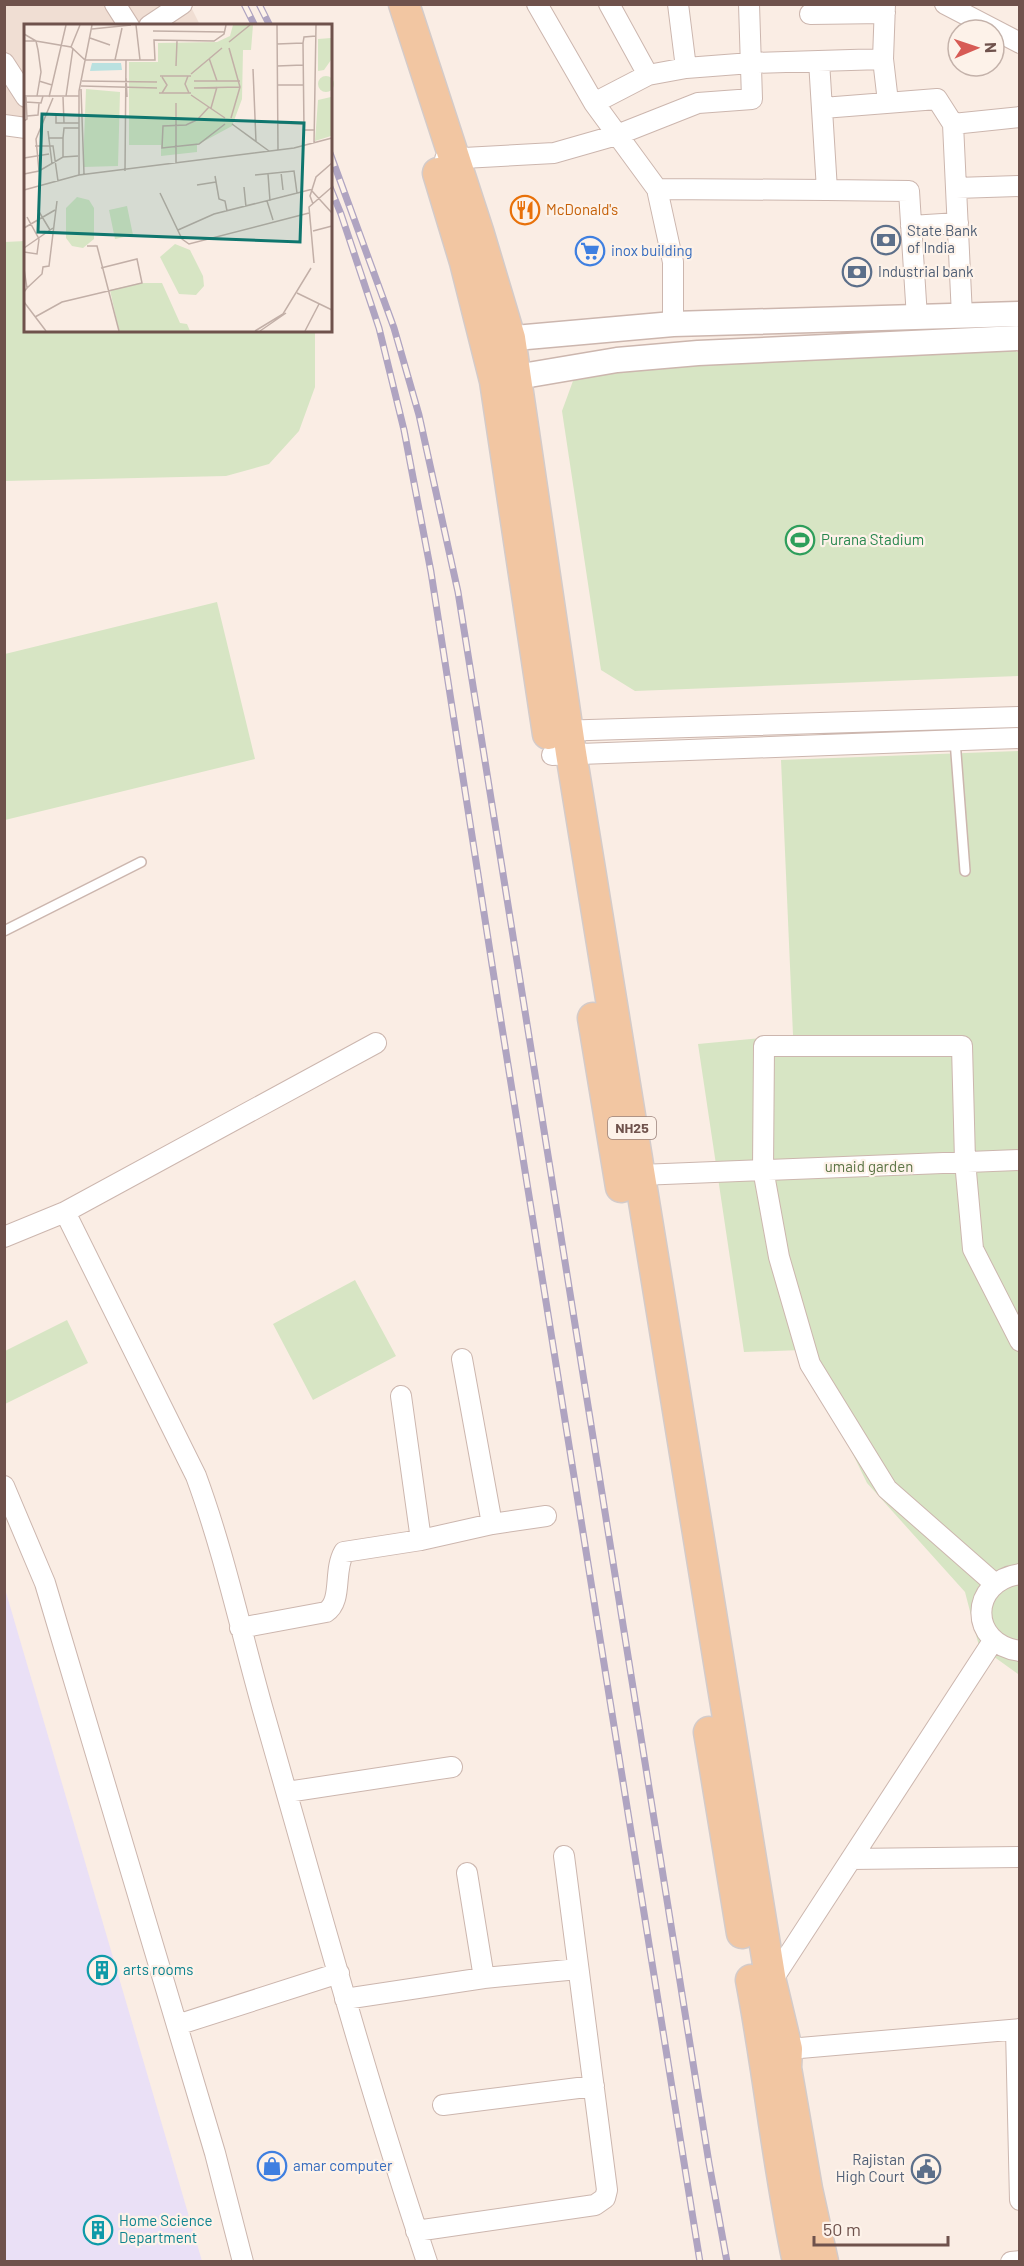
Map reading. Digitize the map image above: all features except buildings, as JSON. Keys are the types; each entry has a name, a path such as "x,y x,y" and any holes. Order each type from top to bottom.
{"main road":[{"name":"NH25","path":"383,4 444,159"},
{"name":"NH25","path":"404,4 444,159 498,339 506,379 731,1871 776,2050 786,2068 807,2189 823,2262"},
{"name":"NH25","path":"560,743 640,1175 771,1982 786,2207 798,2262"}],"street":[{"path":"115,4 128,24"},
{"path":"152,24 182,4"},
{"path":"537,4 594,103 657,189 673,261 673,324"},
{"path":"609,4 648,75"},
{"path":"678,4 686,68"},
{"path":"444,159 554,153 617,135 698,104 752,99 749,4"},
{"path":"945,4 1020,43"},
{"path":"810,14 885,9 883,59 888,102"},
{"path":"594,103 648,75 686,68 751,63 883,59"},
{"path":"819,61 826,190"},
{"path":"4,63 24,94"},
{"path":"823,108 937,99 953,123 962,316"},
{"path":"953,123 1020,117"},
{"path":"4,125 24,128"},
{"path":"956,188 1020,186"},
{"path":"657,189 909,190 916,318"},
{"path":"911,226 958,223"},
{"path":"498,339 673,324 1020,314"},
{"path":"506,379 617,360 698,353 1020,338"},
{"path":"560,743 1020,717"},
{"path":"560,743 1020,738"},
{"path":"4,1237 65,1212 376,1043"},
{"path":"994,1583 887,1489 810,1364 779,1257 763,1169 764,1046 962,1046 965,1161 973,1249 1020,1341"},
{"path":"640,1175 1020,1160"},
{"path":"65,1212 196,1476 210,1512 240,1628 345,1999 427,2262"},
{"path":"462,1359 492,1524"},
{"path":"401,1396 421,1540"},
{"path":"4,1486 45,1583 215,2153 243,2262"},
{"path":"240,1628 332,1608 336,1598 338,1562 344,1552 546,1516"},
{"path":"1020,1574 1005,1577 994,1583 985,1595 981,1607 985,1630 993,1641 1007,1649 1020,1651"},
{"path":"771,1982 993,1641"},
{"path":"287,1792 452,1767"},
{"path":"416,2231 595,2205 605,2198 607,2190 564,1856"},
{"path":"851,1859 1020,1857"},
{"path":"467,1873 484,1978"},
{"path":"345,1999 484,1978 578,1969"},
{"path":"177,2025 339,1973"},
{"path":"776,2050 1018,2030 1020,2200"},
{"path":"443,2105 594,2086"},
{"path":"1011,2262 1020,2261"}],"lane":[{"path":"955,740 965,872"},
{"path":"4,931 141,862"}],"shaded area":[{"path":"4,5 190,5 200,24 24,24 24,136 5,134"},
{"path":"5,1589 202,2261 5,2261"}],"green space":[{"path":"24,241 24,332 315,332 315,387 299,431 269,464 226,476 5,481 5,242"},
{"name":"Purana Stadium","path":"1016,332 1016,352 1020,352 1019,676 635,691 601,670 562,411 577,370"},
{"path":"217,602 255,759 5,820 5,654"},
{"name":"umaid garden","path":"1019,751 1018,1674 979,1646 965,1592 867,1483 802,1350 744,1352 698,1044 793,1035 781,760"},
{"path":"355,1280 396,1356 313,1400 273,1324"},
{"path":"67,1320 88,1363 5,1404 5,1351"}],"railway":[{"path":"244,4 254,24"},
{"path":"259,4 269,24"},
{"path":"332,158 394,328 419,415 458,592 709,2163 727,2262"},
{"path":"332,192 379,328 404,430 431,572 700,2262"}],"place":[{"name":"McDonald's","path":"525,210"},
{"name":"State Bank of India","path":"886,240"},
{"name":"inox building","path":"590,251"},
{"name":"Industrial bank","path":"857,272"},
{"name":"Purana Stadium","path":"800,540"},
{"name":"arts rooms","path":"102,1970"},
{"name":"amar computer","path":"272,2166"},
{"name":"Rajistan High Court","path":"926,2169"},
{"name":"Home Science Department","path":"98,2230"}]}
